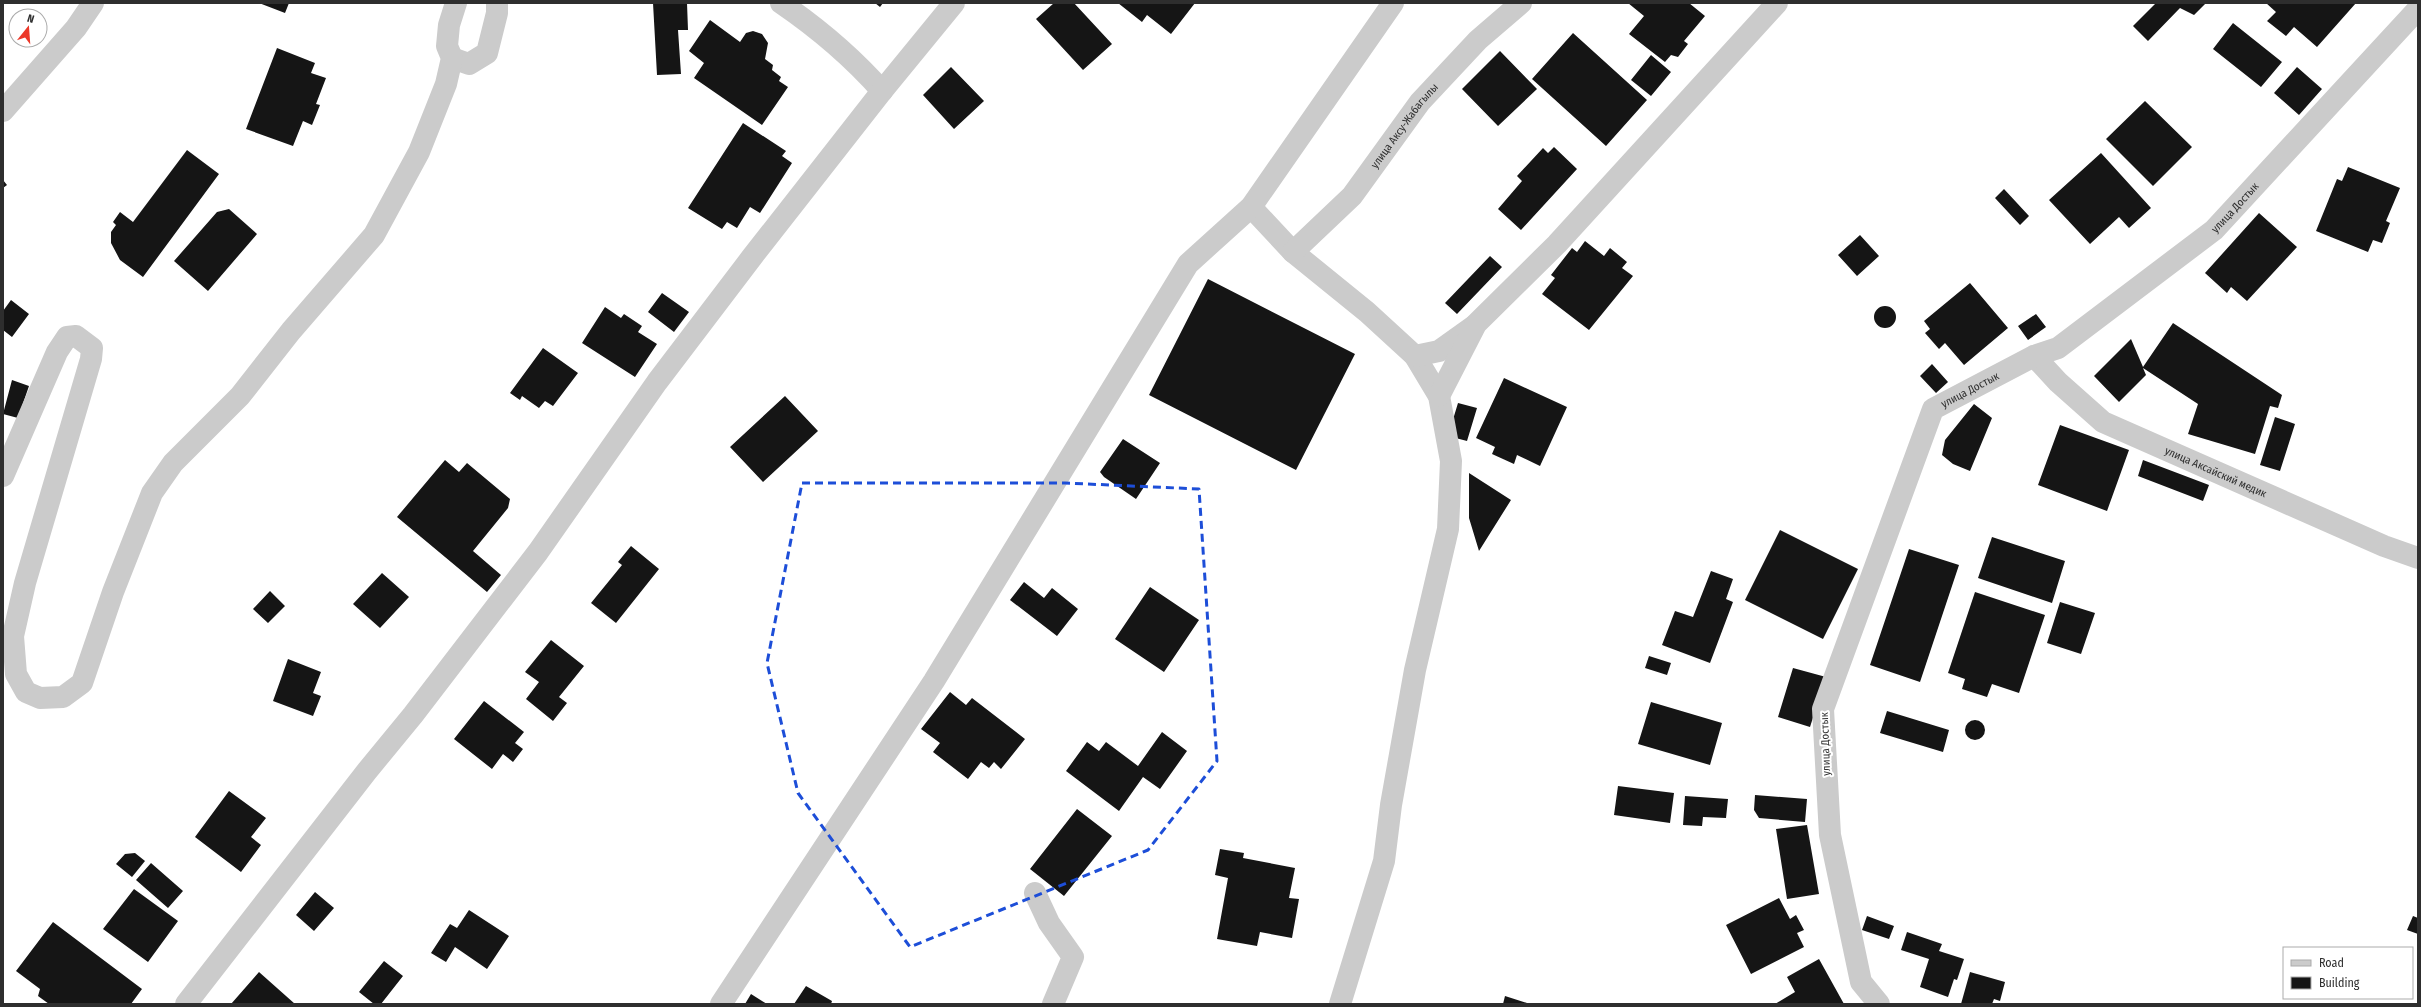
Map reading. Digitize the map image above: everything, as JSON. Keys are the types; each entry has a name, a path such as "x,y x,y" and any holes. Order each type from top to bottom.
{"street":[{"path":"3,111 76,28 93,3"},
{"path":"3,476 58,352 67,337 76,336 92,348 91,359 25,583 14,636 16,674 26,692 40,698 63,697 82,683 113,592 152,493 174,463 240,396 291,331 374,235 419,152 446,84 452,58 446,46 449,26 456,3"},
{"path":"452,58 470,64 487,53 497,14 497,3"},
{"path":"781,3 818,29 858,64 882,91"},
{"path":"186,1004 367,771 413,715 538,552 657,382 882,91 954,3"},
{"path":"721,1004 934,681 1188,264 1251,207 1393,3"},
{"name":"улица Аксу-Жабагылы","path":"1293,252 1352,196 1420,102 1478,40 1521,3"},
{"path":"1415,356 1439,351 1476,324 1557,244 1776,3"},
{"name":"улица Достык","path":"1879,1004 1860,982 1830,835 1823,709 1904,484 1934,409 2034,356 2058,348 2214,230 2418,9"},
{"path":"1251,207 1293,252 1367,312 1415,356 1439,396 1451,461 1448,529 1415,670 1391,805 1384,861 1340,1004"},
{"path":"1439,396 1476,324"},
{"name":"улица Аксайский медик","path":"2034,356 2058,382 2103,422 2384,546 2418,558"},
{"path":"1035,893 1049,923 1073,957 1053,1004"}],"highlighted area":[{"path":"802,483 1065,483 1199,489 1217,761 1148,850 910,947 798,793 767,663"}],"building":[{"path":"259,3 289,3 285,13"},
{"path":"653,3 687,3 688,30 678,30 681,74 657,75"},
{"path":"875,3 883,3 880,7"},
{"path":"1054,3 1074,3 1112,44 1083,70 1036,19"},
{"path":"1118,3 1195,3 1171,34 1147,15 1142,22"},
{"path":"1628,3 1689,3 1705,16 1684,41 1688,44 1678,57 1671,55 1665,62 1629,34 1644,16"},
{"path":"2156,3 2206,3 2194,15 2180,8 2148,41 2133,26"},
{"path":"2266,3 2356,3 2317,47 2294,27 2286,36 2267,21 2276,12"},
{"path":"710,20 740,42 746,33 753,31 762,34 768,43 765,59 773,65 772,70 781,77 779,81 788,87 762,125 694,78 704,63 689,51"},
{"path":"2233,23 2282,62 2261,87 2213,49"},
{"path":"1573,33 1647,100 1606,146 1532,79"},
{"path":"277,48 315,63 311,73 326,78 316,104 320,105 312,125 303,121 293,146 246,129"},
{"path":"1500,51 1537,89 1498,126 1462,89"},
{"path":"1651,55 1671,72 1651,96 1631,80"},
{"path":"951,67 984,101 954,129 923,95"},
{"path":"2297,67 2322,89 2299,115 2274,93"},
{"path":"2145,101 2192,147 2153,186 2106,139"},
{"path":"743,123 786,151 782,156 792,163 760,213 750,207 737,228 727,222 722,229 688,208"},
{"path":"1554,147 1577,169 1521,230 1498,209 1522,181 1517,176 1543,148 1548,153"},
{"path":"187,150 219,174 143,277 120,260 111,243 111,232 116,225 113,222 120,212 133,222"},
{"path":"2101,153 2151,208 2129,228 2119,217 2090,244 2049,200"},
{"path":"2348,167 2400,188 2386,221 2390,223 2382,243 2373,240 2368,252 2316,231 2337,179 2342,181"},
{"path":"3,180 7,185 3,188"},
{"path":"2004,189 2029,216 2020,225 1995,198"},
{"path":"229,209 257,234 208,291 174,261 217,212"},
{"path":"2259,213 2297,247 2247,301 2231,287 2227,293 2205,273"},
{"path":"1860,235 1879,256 1857,276 1838,255"},
{"path":"1585,241 1604,256 1610,248 1627,262 1622,268 1633,276 1589,330 1542,294 1555,278 1551,275 1572,248 1577,252"},
{"path":"1490,256 1502,267 1457,314 1445,303"},
{"path":"1208,279 1355,354 1296,470 1149,395"},
{"path":"1970,283 2008,328 1964,365 1945,343 1939,349 1925,333 1930,329 1924,321"},
{"path":"662,293 689,312 674,332 648,312"},
{"path":"11,300 29,314 12,337 3,330 3,311"},
{"path":"1885,306 1893,309 1896,317 1893,325 1885,328 1877,325 1874,317 1877,309"},
{"path":"605,307 621,318 624,314 642,326 638,332 657,344 635,377 582,343"},
{"path":"2036,314 2046,327 2028,340 2018,326"},
{"path":"2173,323 2282,395 2278,408 2270,406 2255,454 2188,434 2198,404 2143,368 2146,375 2119,402 2094,376 2131,339 2143,367"},
{"path":"543,348 578,373 553,406 545,401 539,408 522,396 520,400 510,393"},
{"path":"1932,364 1948,382 1936,393 1920,376"},
{"path":"1504,378 1567,407 1540,466 1517,455 1514,464 1492,454 1495,447 1476,438"},
{"path":"12,380 29,386 18,418 3,414"},
{"path":"785,396 818,431 763,482 730,447"},
{"path":"1458,403 1477,408 1467,441 1448,436"},
{"path":"1974,404 1992,418 1970,471 1953,464 1942,455 1945,440"},
{"path":"2275,417 2295,424 2280,471 2260,465"},
{"path":"2060,425 2129,450 2107,511 2038,485"},
{"path":"1123,439 1160,463 1136,499 1104,477 1100,472"},
{"path":"445,460 459,472 467,463 510,499 508,508 473,551 501,575 487,592 397,517"},
{"path":"2143,460 2209,485 2203,501 2138,476"},
{"path":"1469,473 1511,500 1479,551 1469,518"},
{"path":"1780,530 1858,569 1823,639 1745,600"},
{"path":"1992,537 2065,561 2052,603 1978,578"},
{"path":"631,546 659,569 616,623 591,603 622,565 618,562"},
{"path":"1909,549 1959,565 1920,682 1870,665"},
{"path":"1711,571 1733,579 1726,599 1733,602 1710,663 1662,645 1675,611 1693,617"},
{"path":"382,573 409,597 380,628 353,604"},
{"path":"1024,582 1044,598 1052,588 1078,609 1057,636 1010,600"},
{"path":"1150,587 1199,620 1164,672 1115,639"},
{"path":"270,591 285,606 268,623 253,609"},
{"path":"1975,592 2045,615 2019,693 1992,684 1987,697 1962,689 1965,679 1948,673"},
{"path":"2060,602 2095,613 2081,654 2047,643"},
{"path":"551,640 584,666 559,697 567,703 553,721 526,699 539,682 525,672"},
{"path":"1649,656 1671,663 1667,675 1645,668"},
{"path":"288,659 321,672 313,693 321,696 313,716 273,701"},
{"path":"1793,668 1826,677 1810,727 1778,717"},
{"path":"950,692 966,705 972,698 1025,739 1001,769 994,762 989,768 981,762 968,779 933,752 940,743 921,729"},
{"path":"484,701 524,732 515,743 523,749 513,762 503,754 492,769 454,739"},
{"path":"1651,702 1722,723 1710,765 1638,744"},
{"path":"1887,711 1949,730 1943,752 1880,733"},
{"path":"1975,720 1982,723 1985,730 1982,737 1975,740 1968,737 1965,730 1968,723"},
{"path":"1162,732 1187,751 1160,789 1143,777 1119,811 1066,771 1087,742 1099,751 1106,742 1138,766"},
{"path":"1618,786 1674,793 1670,823 1614,815"},
{"path":"229,791 266,818 251,837 261,845 241,872 195,837"},
{"path":"1755,795 1807,799 1805,822 1759,818 1754,810"},
{"path":"1685,796 1728,799 1726,818 1703,817 1702,826 1683,825"},
{"path":"1077,809 1112,836 1064,896 1030,869"},
{"path":"1807,825 1819,894 1787,899 1776,829"},
{"path":"1220,849 1244,853 1243,858 1295,868 1289,898 1299,899 1292,938 1260,932 1257,946 1217,939 1228,878 1215,875"},
{"path":"135,853 145,861 132,877 116,864 125,854"},
{"path":"151,863 183,891 168,908 136,880"},
{"path":"134,889 178,921 148,962 103,929"},
{"path":"315,892 334,908 314,931 296,915"},
{"path":"1779,898 1790,919 1796,915 1804,930 1797,933 1804,947 1751,974 1726,925"},
{"path":"469,910 509,936 487,969 455,947 446,962 431,953 450,924 457,928"},
{"path":"1867,916 1894,926 1889,939 1862,930"},
{"path":"2413,916 2418,918 2418,934 2407,930"},
{"path":"53,922 142,989 131,1004 49,1004 38,996 40,989 16,971"},
{"path":"1907,932 1942,944 1939,951 1964,959 1957,980 1954,979 1948,997 1920,987 1929,959 1901,950"},
{"path":"1819,959 1844,1004 1775,1004 1795,992 1787,977"},
{"path":"384,961 403,976 381,1004 374,1004 359,992"},
{"path":"259,972 295,1004 231,1004"},
{"path":"1970,972 2005,982 2000,1001 1994,999 1992,1004 1961,1004"},
{"path":"806,986 832,1001 831,1004 794,1004"},
{"path":"751,994 767,1004 745,1004"},
{"path":"1505,996 1530,1004 1503,1004"}]}
